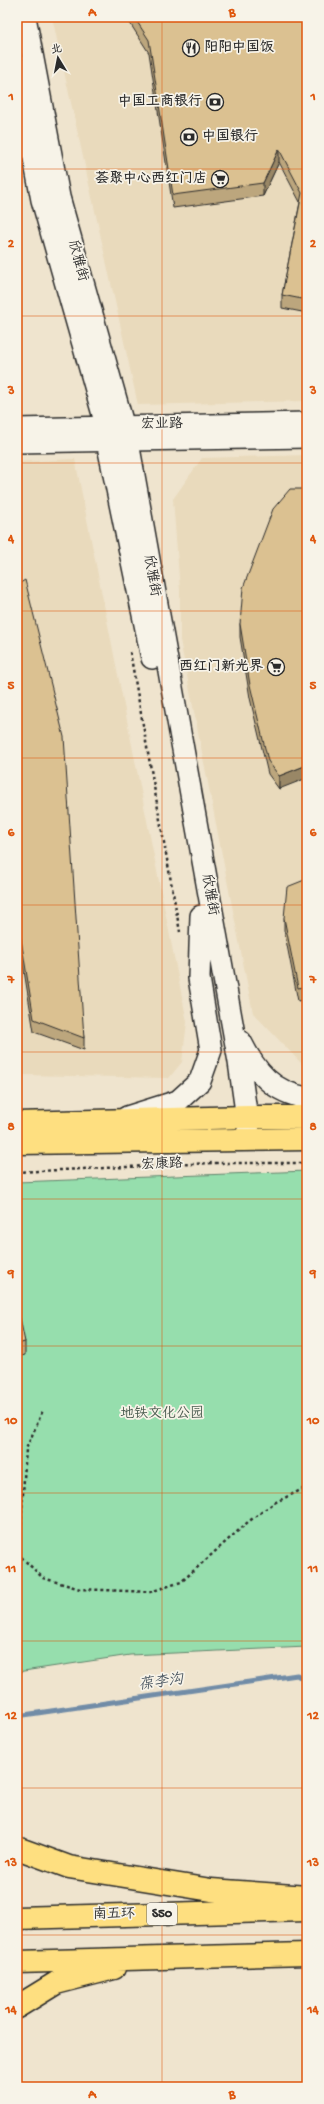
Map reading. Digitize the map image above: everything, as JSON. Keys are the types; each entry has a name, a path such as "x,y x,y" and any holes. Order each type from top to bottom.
{"main road":[{"name":"欣雅街","path":"25,17 60,197 116,433 233,1028 245,1141"},
{"name":"欣雅街","path":"17,69 42,200 116,433 156,676 201,916 242,1117"},
{"path":"113,1121 178,1101 200,1080 211,1050 200,978 201,916"},
{"path":"233,1028 252,1064 273,1085 292,1095 307,1098"},
{"path":"17,1123 242,1117 307,1117"},
{"name":"宏康路","path":"17,1143 307,1139"},
{"path":"17,1848 69,1866 211,1890 307,1897"},
{"name":"南五环","path":"17,1918 307,1910"},
{"path":"17,1962 307,1954"},
{"path":"17,2007 56,1983 152,1958"}],"street":[{"name":"宏业路","path":"17,443 116,433 307,422"},
{"name":"宏业路","path":"17,428 116,433 307,438"}],"path":[{"path":"129,646 181,937"},
{"name":"宏康路","path":"17,1172 213,1163 307,1163"},
{"path":"43,1410 26,1449 18,1554 43,1578 80,1589 150,1592 182,1582 248,1522 274,1503 307,1488"}],"shaded area":[{"path":"52,17 307,17 307,401 138,405"},
{"path":"307,455 307,1064 302,1064 253,1013 180,640 180,590 173,499 202,458"},
{"path":"75,459 187,1022 182,1062 169,1078 22,1075 17,1044 17,462"}],"green space":[{"name":"地铁文化公园","path":"307,1171 307,1647 130,1655 17,1672 17,1182"}],"building":[{"name":"荟聚中心西红门店","path":"134,17 307,17 307,300 282,295 302,193 279,149 263,183 173,195 149,40"},
{"name":"西红门新光界","path":"290,489 307,489 307,765 279,776 268,761 250,685 240,624 243,588 273,509"},
{"path":"25,580 64,737 84,1038 34,1019 17,915 17,585"},
{"path":"307,879 307,986 298,988 284,918 287,887"},
{"path":"17,1318 20,1318 25,1342 17,1344"}],"waterway":[{"name":"葆李沟","path":"17,1716 297,1675 307,1681"}],"place":[{"name":"阳阳中国饭","path":"191,48"},
{"name":"中国工商银行","path":"215,102"},
{"name":"中国银行","path":"189,137"},
{"name":"荟聚中心西红门店","path":"220,179"},
{"name":"西红门新光界","path":"276,667"}]}
